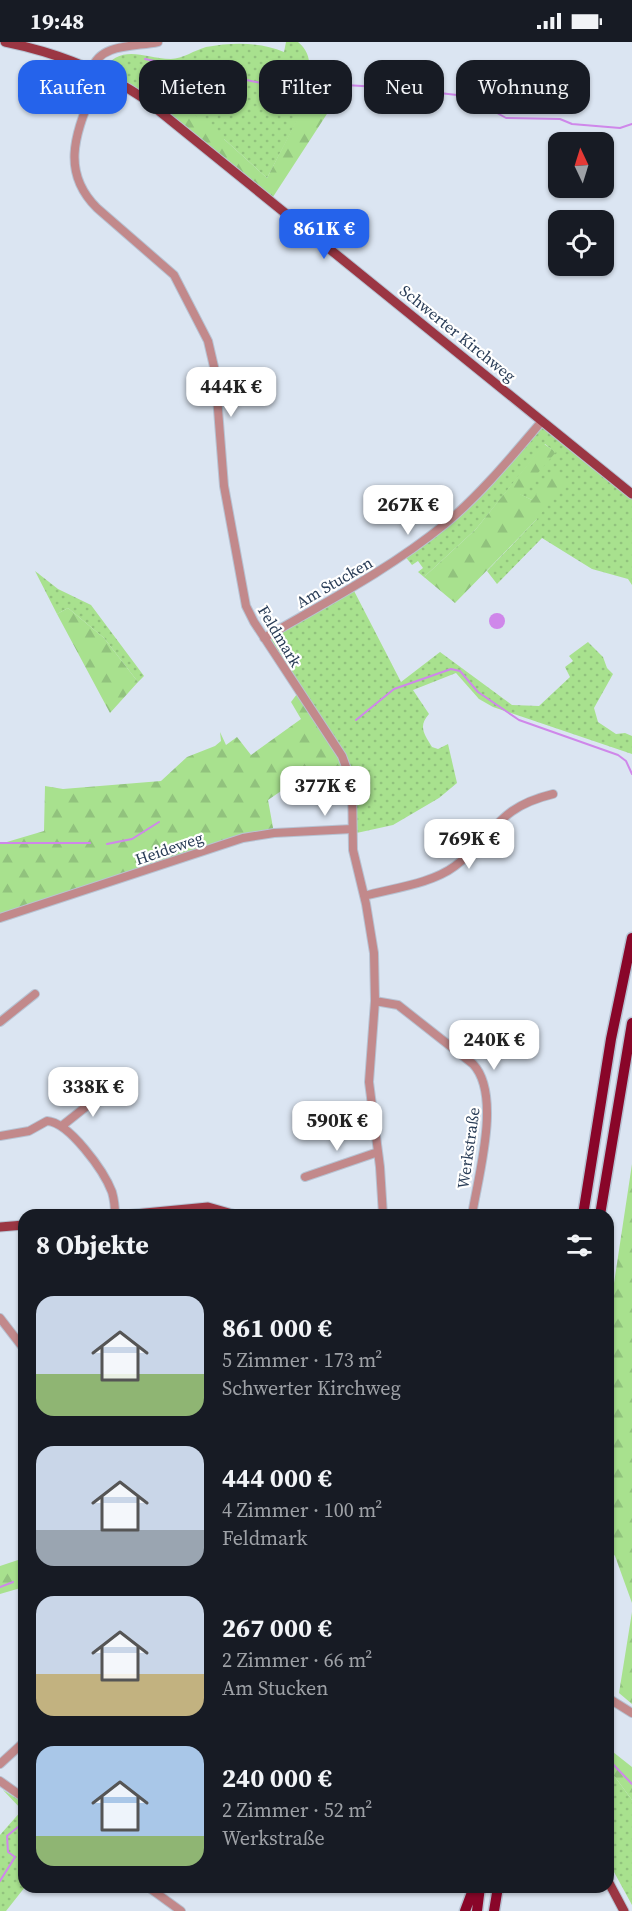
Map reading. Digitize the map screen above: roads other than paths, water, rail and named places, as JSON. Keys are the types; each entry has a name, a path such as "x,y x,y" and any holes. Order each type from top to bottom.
{"highway":[{"path":"583,1209 611,1039 632,938"},
{"path":"601,1209 632,1023"},
{"path":"465,1911 472,1893"},
{"path":"477,1911 479,1893"},
{"path":"494,1911 497,1893"}],"main road":[{"name":"Schwerter Kirchweg","path":"5,42 61,60"},
{"name":"Schwerter Kirchweg","path":"127,88 166,114 632,494"},
{"path":"187,1209 208,1207 215,1209"},
{"path":"0,1227 18,1225"},
{"path":"614,1892 624,1911"}],"street":[{"path":"98,60 98,57 108,50 158,42"},
{"name":"Feldmark","path":"83,114 73,148 74,168 91,202 174,275 208,340 214,371 224,486 240,579 250,615 346,765 353,792 352,829 356,870 364,896 374,953 375,1000 369,1082 383,1209"},
{"name":"Am Stucken","path":"264,638 383,569 428,538 472,499 542,421"},
{"path":"364,896 426,880 448,871 512,809 531,799 553,794"},
{"name":"Heideweg","path":"0,918 243,838 274,833 352,829"},
{"path":"0,1022 35,994"},
{"name":"Werkstraße","path":"375,1000 398,1005 473,1064 482,1076 489,1103 473,1209"},
{"path":"63,1125 107,1090"},
{"path":"0,1136 29,1131 46,1120 63,1125 103,1175 111,1191 114,1209"},
{"path":"305,1177 378,1152"},
{"path":"1,1322 18,1342"},
{"path":"614,1702 632,1713"},
{"path":"0,1764 18,1748"},
{"path":"0,1781 18,1794"},
{"path":"156,1893 181,1911"}],"waterway":[{"path":"145,59 295,90 345,85 396,88 457,95 474,100 506,118 560,119 572,124 620,128 632,124"},
{"path":"356,720 394,689 451,669 460,671 478,692 519,720 618,755 626,761 632,774"},
{"path":"107,844 132,839 159,822"},
{"path":"0,843 90,843"},
{"path":"0,1587 13,1582"},
{"path":"614,1765 632,1784"},
{"path":"0,1881 15,1857 8,1852 7,1836 18,1827"}]}
